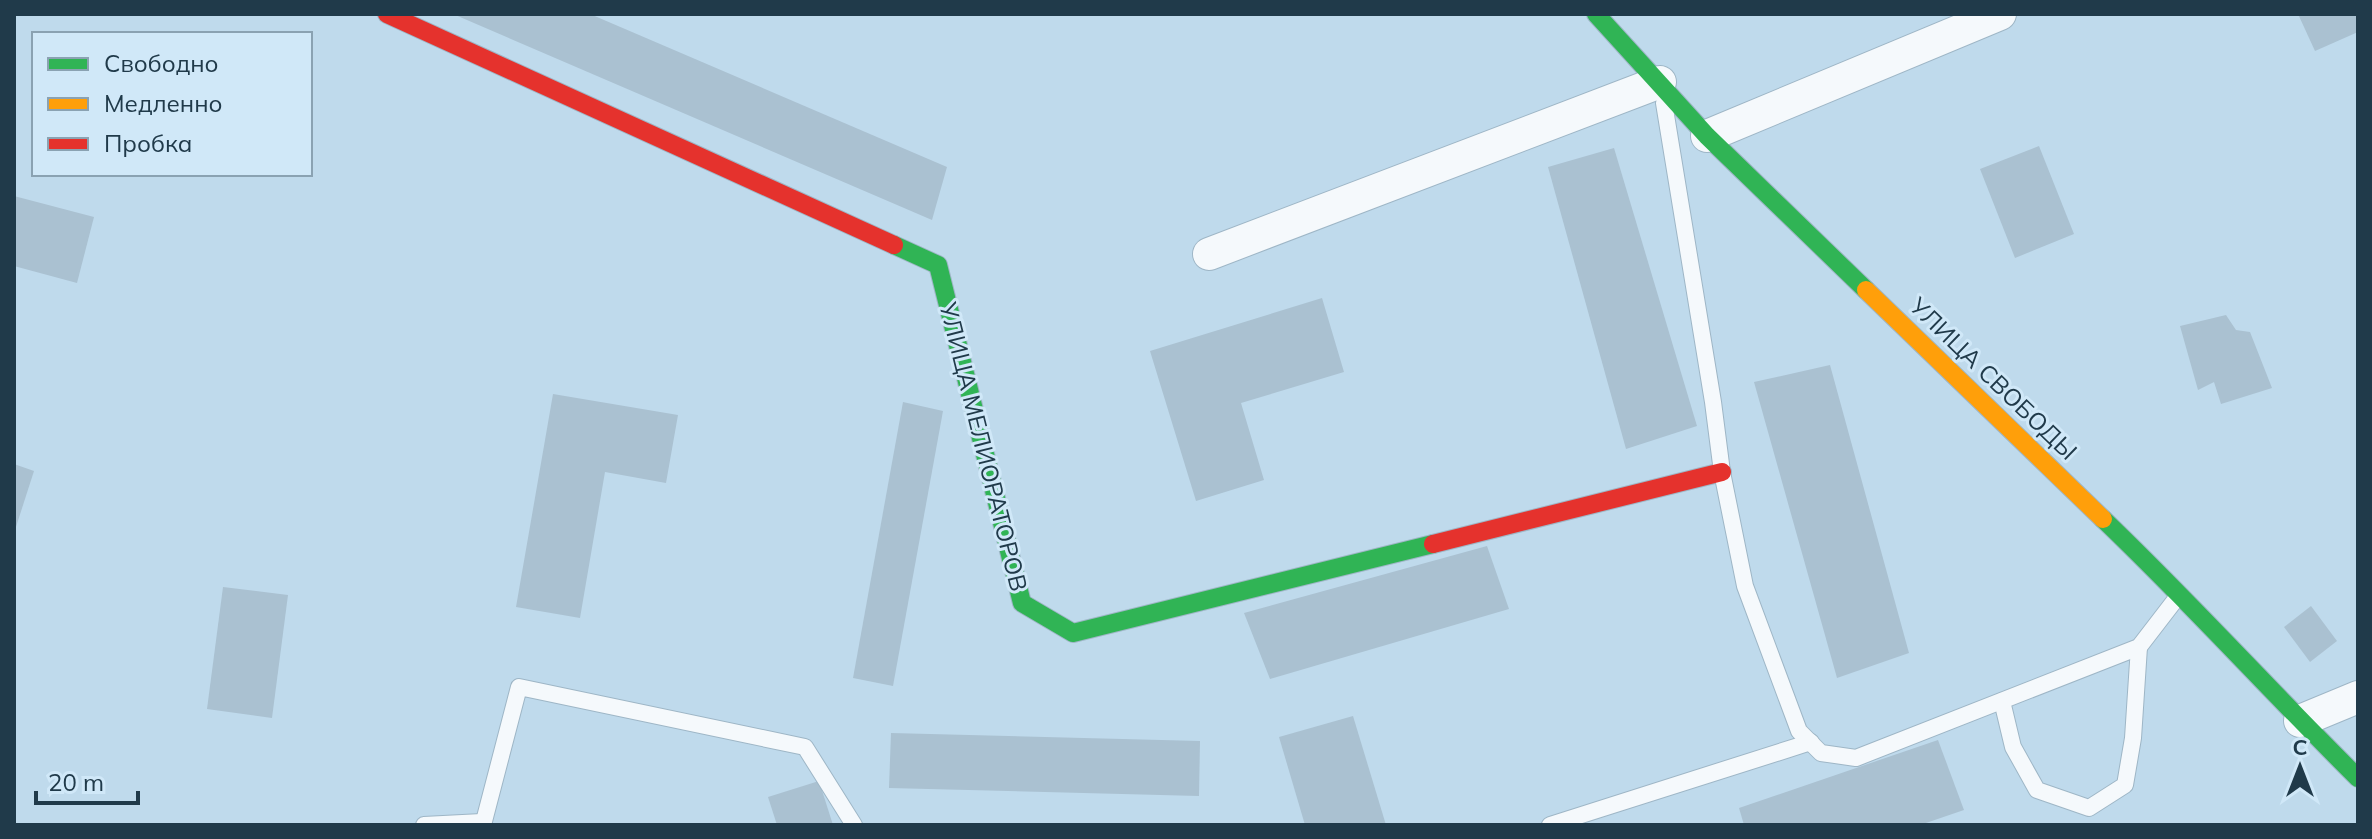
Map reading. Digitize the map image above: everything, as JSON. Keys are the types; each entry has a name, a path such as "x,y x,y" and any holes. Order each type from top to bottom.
{"street":[{"name":"УЛИЦА МЕЛИОРАТОРОВ","path":"387,14 938,265 1022,603 1073,633 1722,472"},
{"name":"УЛИЦА СВОБОДЫ","path":"1596,14 1707,136 2180,593 2358,778"},
{"path":"1707,136 2000,14"},
{"path":"1209,254 1660,82"},
{"path":"2300,721 2358,697"}],"lane":[{"path":"1660,82 1722,472 1745,586 1799,731 1821,753 1856,758 2139,647 2180,593"},
{"path":"2002,701 2013,747 2037,790 2089,808 2125,785 2133,738 2139,647"},
{"path":"424,825 482,824 519,687 805,747 854,825"},
{"path":"1550,825 1811,742"}],"building":[{"path":"453,14 590,14 947,167 932,220"},
{"path":"2298,14 2358,14 2358,32 2315,51"},
{"path":"2039,146 2074,234 2015,258 1980,169"},
{"path":"1614,148 1697,426 1626,449 1548,167"},
{"path":"14,196 94,217 77,283 14,266"},
{"path":"1322,298 1344,372 1241,403 1264,480 1196,501 1150,351"},
{"path":"2226,315 2236,330 2250,332 2272,388 2221,404 2214,382 2198,390 2180,326"},
{"path":"1830,365 1909,653 1837,678 1754,382"},
{"path":"553,394 678,415 666,483 605,472 580,618 516,607"},
{"path":"903,402 943,411 893,686 853,678"},
{"path":"14,464 34,471 15,530 14,530"},
{"path":"1487,546 1509,609 1270,679 1244,613"},
{"path":"223,587 288,595 272,718 207,709"},
{"path":"2311,606 2337,641 2310,662 2284,627"},
{"path":"1353,716 1386,825 1305,825 1279,737"},
{"path":"891,733 1200,741 1199,796 889,788"},
{"path":"1938,740 1964,810 1920,825 1744,825 1739,808"},
{"path":"819,781 833,825 777,825 768,797"}],"traffic: fast":[{"path":"1596,14 1707,136 1866,290"},
{"path":"894,245 938,265 1022,603 1073,633 1433,544"},
{"path":"2103,519 2358,778"}],"traffic: slow":[{"path":"1866,290 2103,519"}],"traffic: jam":[{"path":"387,14 894,245"},
{"path":"1433,544 1722,472"}]}
